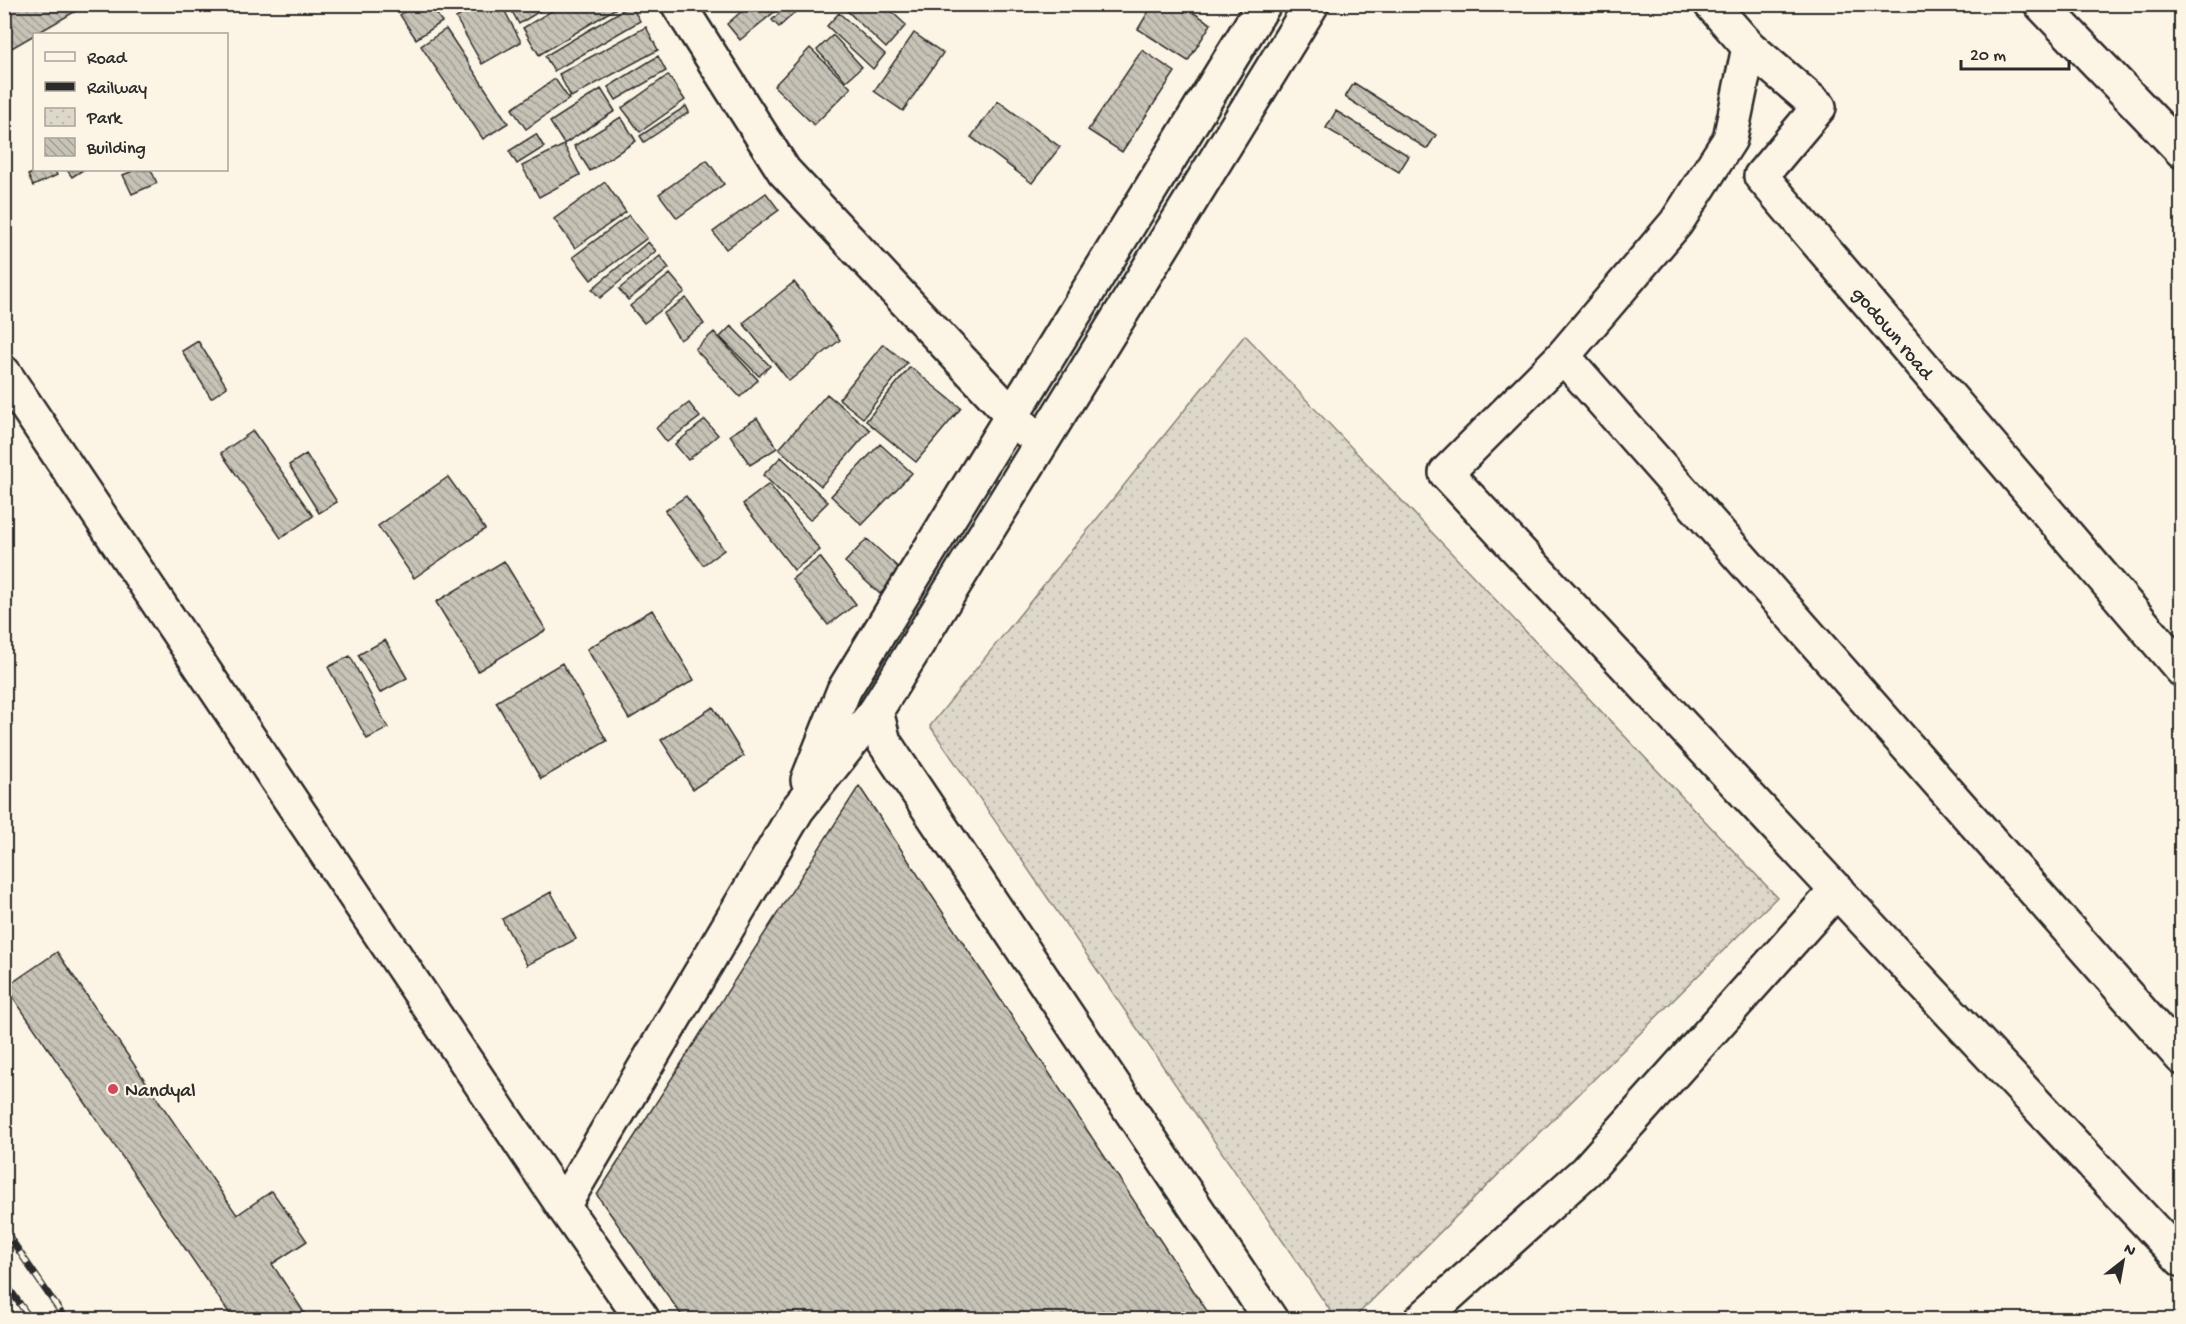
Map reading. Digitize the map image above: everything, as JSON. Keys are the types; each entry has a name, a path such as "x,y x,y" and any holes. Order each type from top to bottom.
{"street":[{"path":"678,4 784,171 1040,445"},
{"path":"797,810 844,690 1264,4"},
{"path":"563,1206 797,810 876,711 1312,4"},
{"name":"godown road","path":"1711,4 1749,47 1819,107 1761,176 2181,670"},
{"path":"2041,4 2180,148"},
{"path":"1749,47 1730,139 1676,223 1563,356 1446,473 2181,1260"},
{"path":"1563,356 2181,1058"},
{"path":"4,373 563,1206 643,1320"},
{"path":"876,711 884,742 1271,1320"},
{"path":"1421,1320 1586,1171 1837,890"}],"green space":[{"path":"1245,335 1777,897 1353,1319 1336,1319 930,726"}],"building":[{"path":"4,4 88,4 38,33 33,33 33,36 10,49 4,39"},
{"path":"416,4 430,4 442,22 416,39 400,15"},
{"path":"480,4 501,4 521,42 482,64 456,18"},
{"path":"508,4 551,4 519,24"},
{"path":"563,4 623,4 539,55 523,28"},
{"path":"750,4 784,4 740,40 727,24"},
{"path":"789,4 804,4 779,27 772,20"},
{"path":"849,4 883,4 906,25 886,48 845,9"},
{"path":"1153,4 1180,4 1211,24 1188,61 1138,29"},
{"path":"1549,4 1562,4 1559,11"},
{"path":"631,5 640,21 554,71 545,56"},
{"path":"839,13 885,54 873,69 827,26"},
{"path":"646,27 658,50 571,97 559,74"},
{"path":"446,29 508,123 483,139 421,46"},
{"path":"914,33 943,53 903,111 874,91"},
{"path":"833,35 862,67 846,81 817,50"},
{"path":"810,48 851,88 814,125 774,86"},
{"path":"1142,50 1175,72 1122,152 1088,130"},
{"path":"658,56 666,71 616,100 608,87"},
{"path":"668,75 685,100 640,132 622,108"},
{"path":"555,79 569,99 526,129 512,109"},
{"path":"1354,83 1436,135 1427,149 1345,97"},
{"path":"601,89 615,111 564,144 550,122"},
{"path":"998,101 1060,147 1032,183 971,137"},
{"path":"686,106 689,112 644,142 640,136"},
{"path":"1336,111 1409,156 1399,172 1326,128"},
{"path":"621,117 636,141 590,171 574,146"},
{"path":"536,134 544,147 517,164 509,151"},
{"path":"564,145 580,175 539,197 522,166"},
{"path":"707,160 724,184 677,218 659,194"},
{"path":"38,171 55,171 57,175 33,186 28,175"},
{"path":"68,171 81,171 72,177"},
{"path":"133,171 151,171 157,183 132,194 123,175"},
{"path":"605,182 626,212 575,248 554,219"},
{"path":"766,193 779,210 726,249 713,232"},
{"path":"629,215 647,238 591,280 573,257"},
{"path":"648,242 656,251 600,298 592,289"},
{"path":"660,256 669,268 628,300 619,289"},
{"path":"670,274 685,292 644,323 630,306"},
{"path":"794,282 840,340 789,381 743,323"},
{"path":"686,298 704,324 680,340 663,314"},
{"path":"731,326 770,366 759,376 720,337"},
{"path":"714,332 758,380 740,397 695,349"},
{"path":"198,341 227,387 211,398 182,351"},
{"path":"883,344 907,363 863,418 839,399"},
{"path":"910,367 961,408 916,462 866,421"},
{"path":"827,394 870,430 821,486 779,449"},
{"path":"689,403 700,417 667,442 656,428"},
{"path":"757,418 777,448 750,465 730,435"},
{"path":"705,420 718,435 688,460 675,444"},
{"path":"253,431 313,516 281,538 221,453"},
{"path":"880,444 912,473 862,525 831,496"},
{"path":"306,454 337,502 319,513 289,465"},
{"path":"781,457 828,502 810,520 763,475"},
{"path":"448,477 485,529 414,578 378,526"},
{"path":"769,484 820,550 794,570 743,504"},
{"path":"686,496 724,550 703,565 665,511"},
{"path":"867,539 902,571 880,594 845,562"},
{"path":"820,557 856,604 828,625 792,579"},
{"path":"504,561 546,630 478,671 436,602"},
{"path":"652,610 694,680 629,719 587,649"},
{"path":"385,640 407,678 380,693 358,655"},
{"path":"350,656 388,728 367,739 328,667"},
{"path":"562,663 607,741 541,779 496,702"},
{"path":"713,707 744,756 693,789 661,740"},
{"path":"859,786 1213,1320 685,1320 597,1195"},
{"path":"551,892 576,939 527,965 502,919"},
{"name":"Nandyal","path":"57,952 237,1215 272,1191 307,1241 272,1264 309,1320 234,1320 6,987"}],"railway":[{"path":"4,1229 66,1320"},
{"path":"4,1281 31,1320"}],"place":[{"name":"Nandyal","path":"113,1089"}]}
